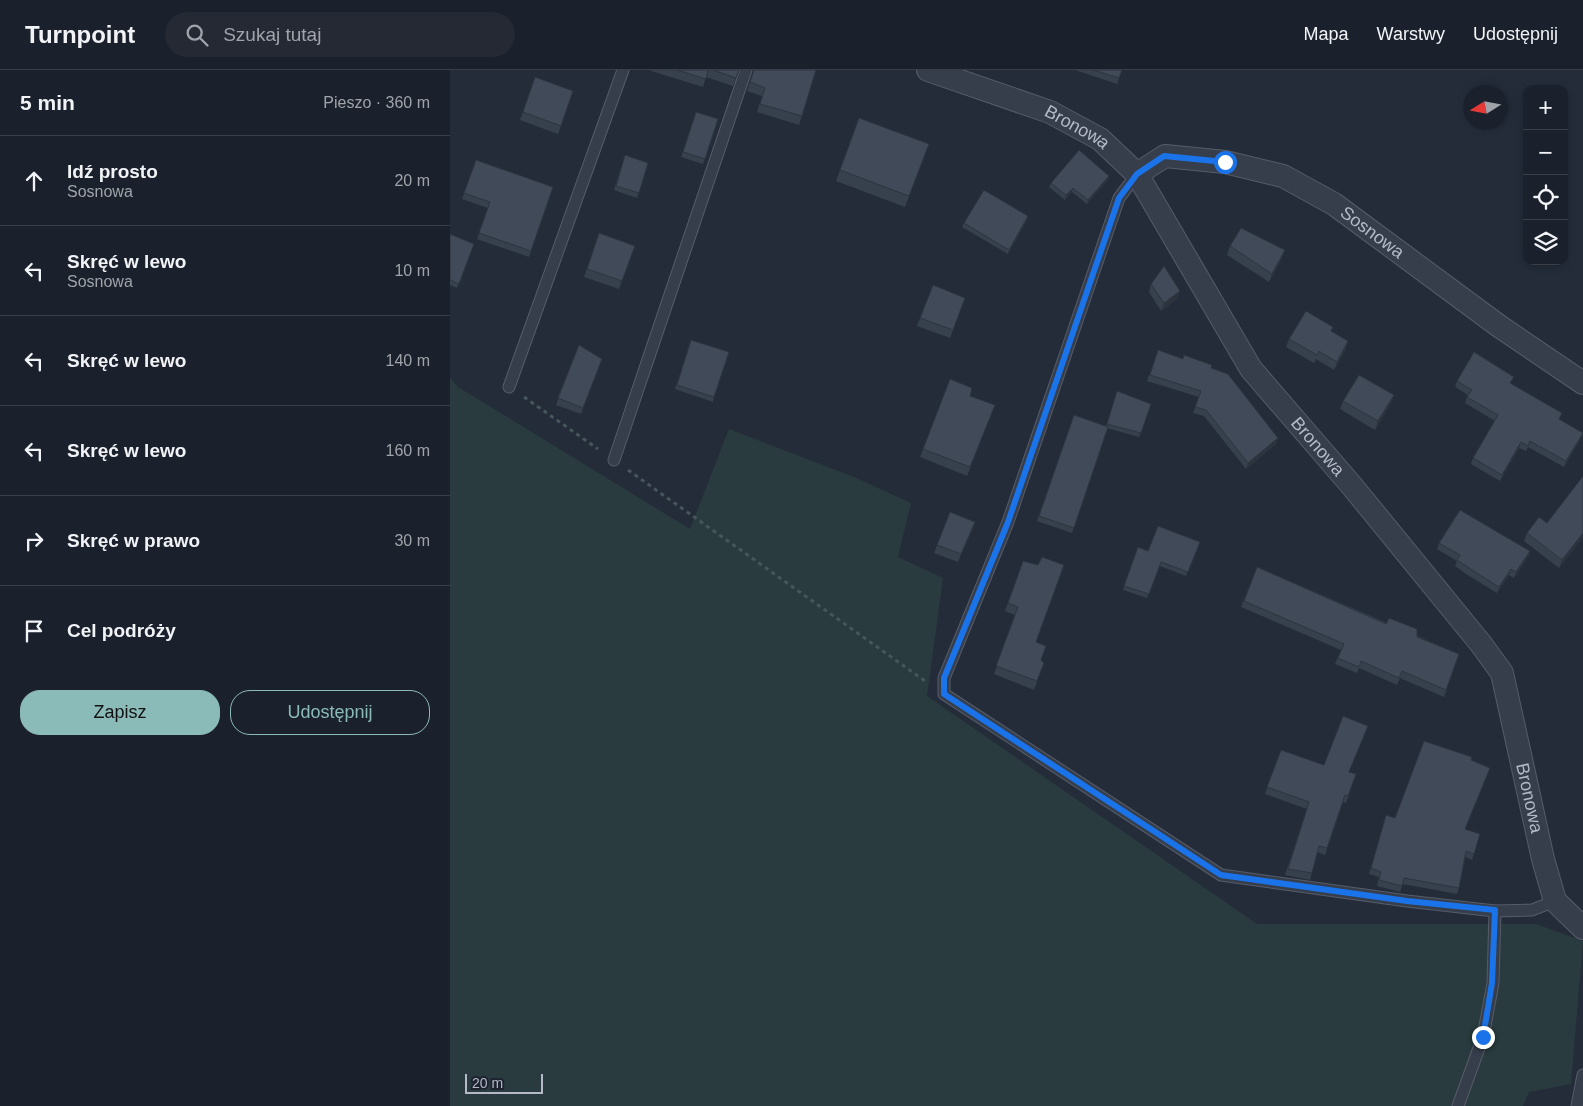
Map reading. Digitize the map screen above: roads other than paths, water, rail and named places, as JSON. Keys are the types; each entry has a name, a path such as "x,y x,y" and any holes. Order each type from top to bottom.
{"street":[{"name":"Bronowa","path":"928,70 1050,112 1100,139 1137,174 1251,369 1364,501 1481,644 1502,673 1543,859 1555,901"},
{"name":"Sosnowa","path":"1137,174 1164,156 1225,162 1283,176 1334,204 1500,326 1583,383"},
{"path":"1555,901 1583,928"}],"lane":[{"path":"509,387 623,70"},
{"path":"614,460 746,70"},
{"path":"1137,174 1119,198 1008,522 944,678 944,694 1221,875 1407,901 1495,910 1532,910 1555,901"},
{"path":"1458,1106 1483,1037 1492,983 1495,910"},
{"path":"1577,1106 1583,1075"}]}
